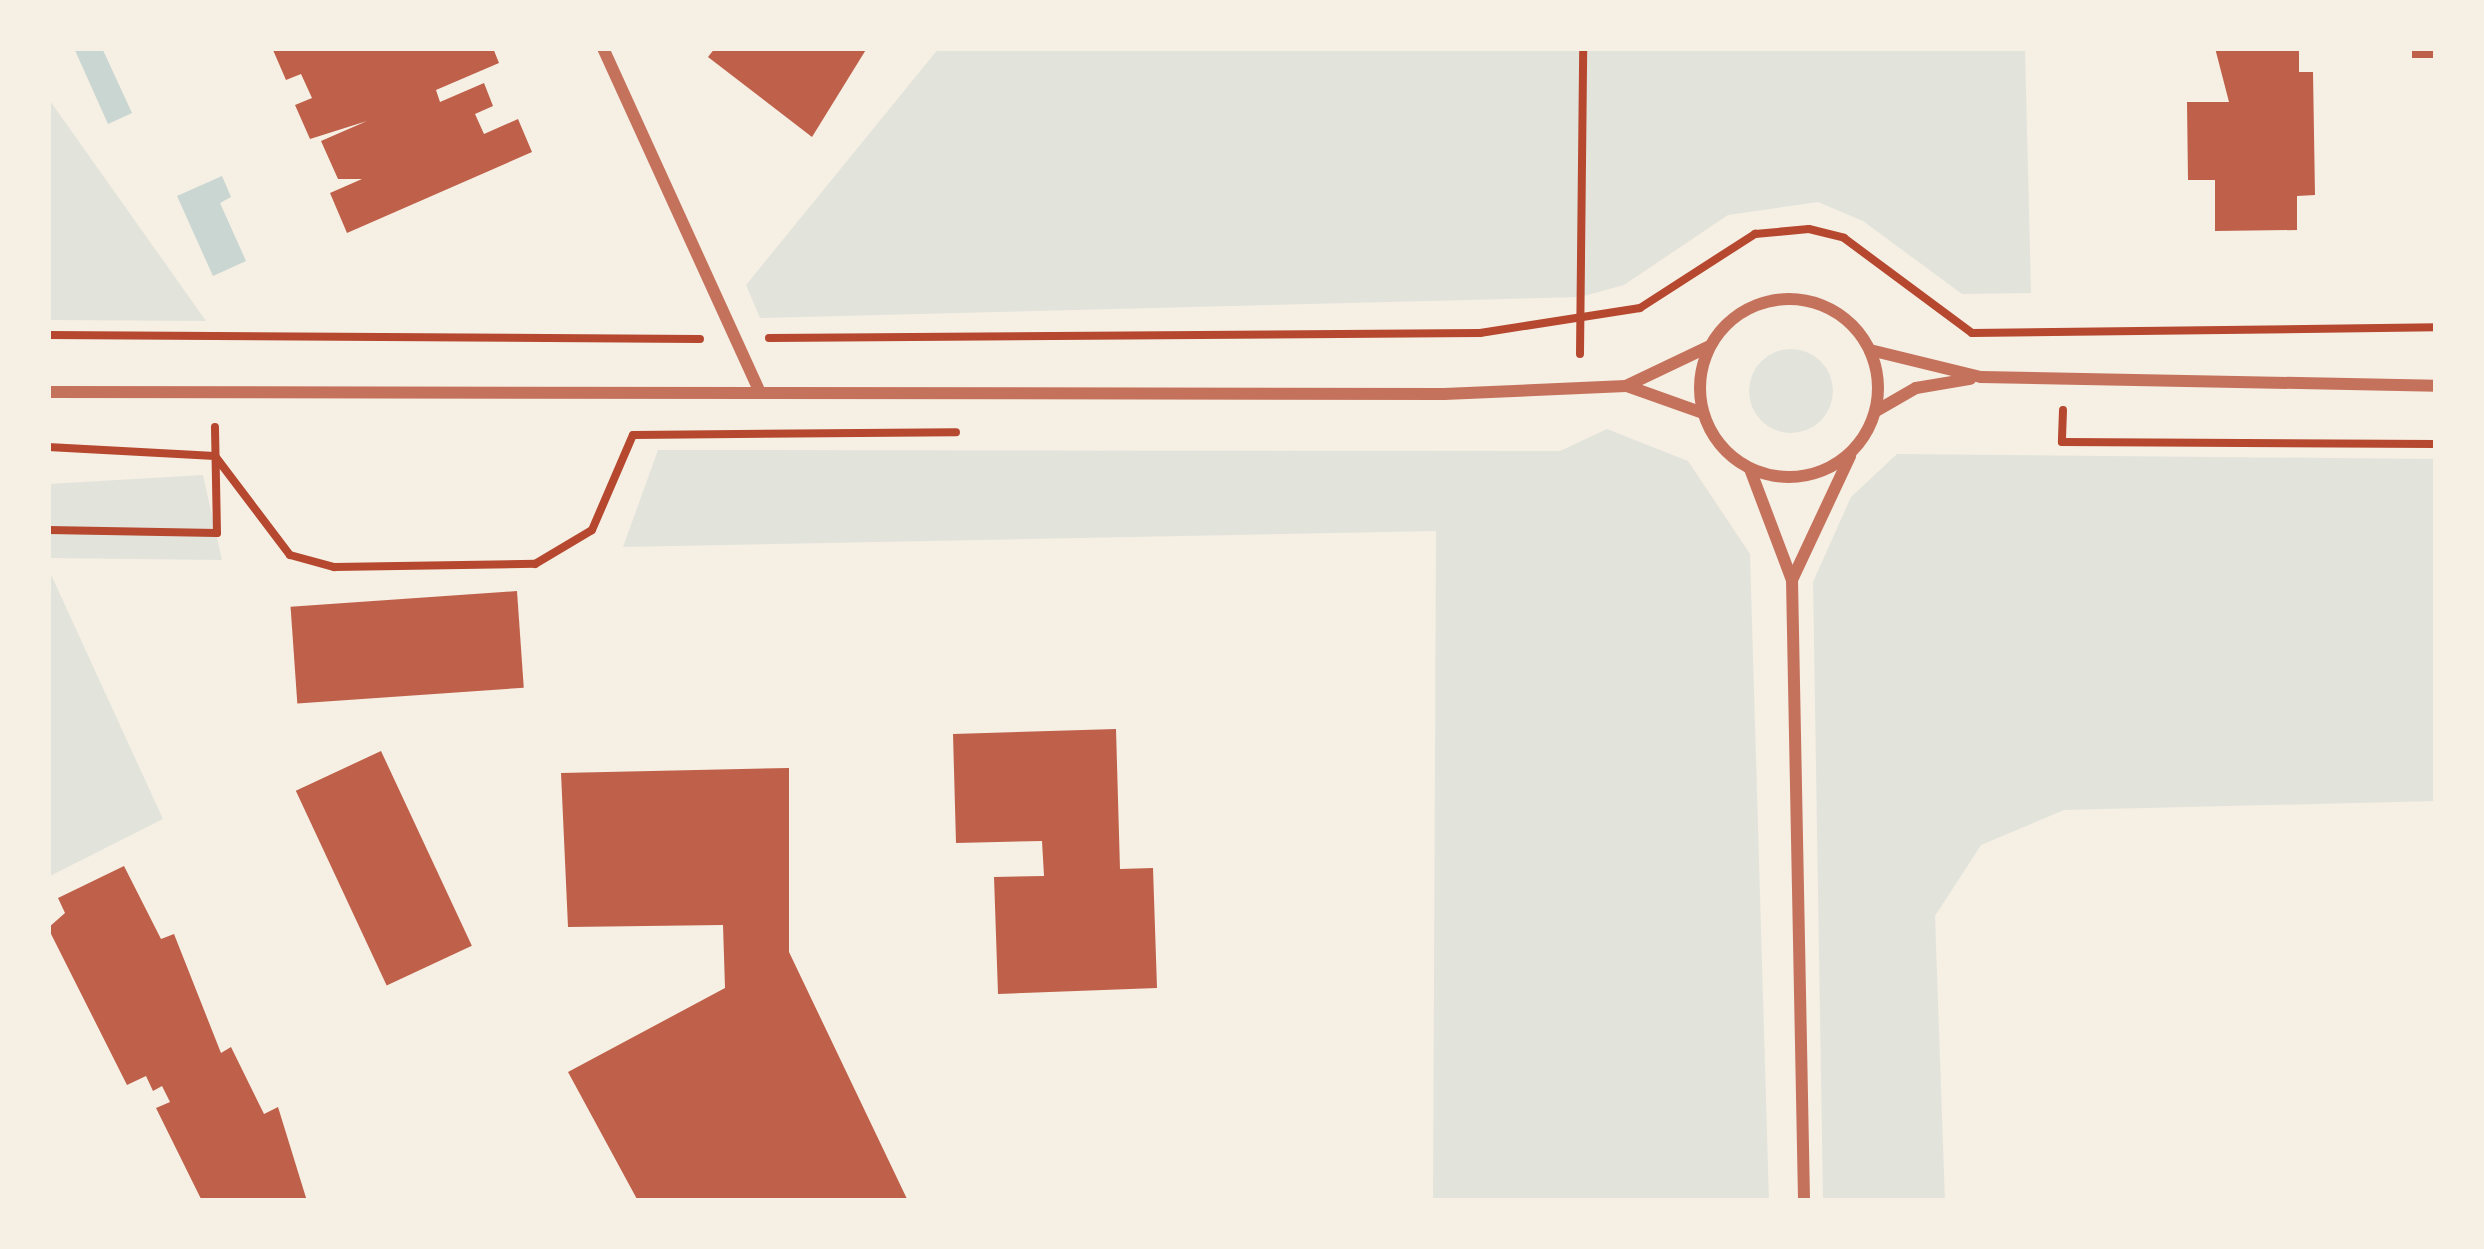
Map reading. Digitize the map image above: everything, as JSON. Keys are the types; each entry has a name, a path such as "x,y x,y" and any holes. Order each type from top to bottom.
{"street":[{"path":"603,48 760,393"},
{"path":"48,392 1575,389 1626,386 1710,346 1750,308 1805,300 1870,350 1981,377 2436,386"},
{"path":"1703,413 1710,346"},
{"path":"1870,350 1876,411"},
{"path":"1792,580 1852,451 1876,411 1916,388 1981,377"},
{"path":"1626,386 1703,413 1750,469 1792,580 1804,1201"},
{"path":"1750,469 1804,476 1852,451"}],"path":[{"path":"1575,389 1585,322 1583,48"},
{"path":"48,335 736,339 1480,333 1585,322 1640,308 1755,234 1809,229 1844,238 1972,333 2436,326"},
{"path":"2062,330 2062,442 2436,444"},
{"path":"48,530 217,532 215,338"},
{"path":"48,447 215,456 290,555 334,567 535,564 592,530 633,435 968,432"}],"shaded area":[{"path":"74,48 102,48 132,113 108,124"},
{"path":"939,48 2025,48 2031,293 1962,294 1863,221 1818,202 1728,215 1624,285 1580,297 760,318 746,285"},
{"path":"48,98 206,321 48,320"},
{"path":"222,176 231,197 220,203 246,261 213,276 177,196"},
{"path":"1791,349 1821,361 1833,391 1821,421 1791,433 1761,421 1749,391 1761,361"},
{"path":"1607,429 1688,461 1750,554 1769,1201 1433,1201 1436,531 623,547 658,450 1560,451"},
{"path":"1897,454 2436,459 2436,801 2064,810 1981,845 1935,916 1945,1201 1823,1201 1813,582 1851,497"},
{"path":"203,475 222,560 48,558 48,484"},
{"path":"48,568 163,819 48,877"}],"building":[{"path":"493,48 499,63 436,90 440,102 484,83 493,106 475,114 484,134 518,119 532,152 347,233 330,193 362,179 338,179 321,141 367,121 310,139 295,105 312,98 301,74 286,80 273,50"},
{"path":"715,48 867,48 812,137 708,57"},
{"path":"2215,48 2299,48 2299,72 2313,72 2315,195 2297,196 2297,230 2215,231 2215,180 2188,180 2187,102 2229,102"},
{"path":"2412,48 2436,48 2436,58 2412,58"},
{"path":"517,591 524,688 297,704 291,607"},
{"path":"1116,729 1120,869 1153,868 1157,988 998,994 994,877 1044,876 1042,841 956,843 953,734"},
{"path":"381,751 472,946 387,986 296,791"},
{"path":"789,768 789,952 908,1201 638,1201 568,1072 725,988 723,925 568,927 561,773"},
{"path":"124,866 161,939 174,934 221,1053 231,1047 264,1114 278,1107 307,1201 202,1201 156,1108 170,1102 162,1086 153,1091 146,1076 127,1085 48,928 65,913 58,898"}]}
